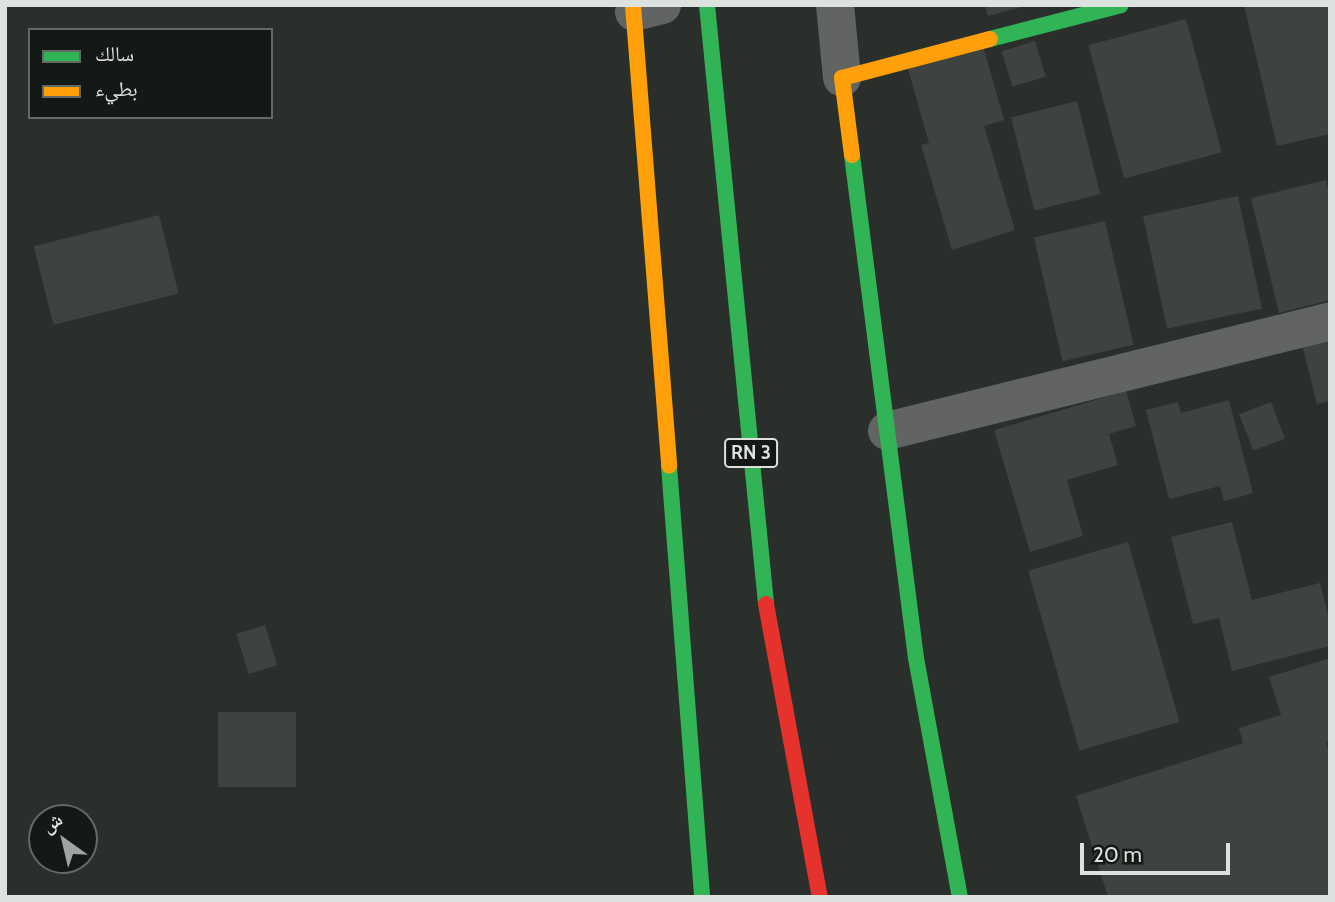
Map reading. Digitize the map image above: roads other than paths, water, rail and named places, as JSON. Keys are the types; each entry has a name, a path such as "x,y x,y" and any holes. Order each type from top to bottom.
{"main road":[{"name":"RN 3","path":"707,5 769,632 820,897"},
{"path":"960,897 916,658 842,78 1121,5"},
{"path":"643,8 702,897"}],"street":[{"path":"835,5 842,78"},
{"path":"887,431 1330,321"}]}
